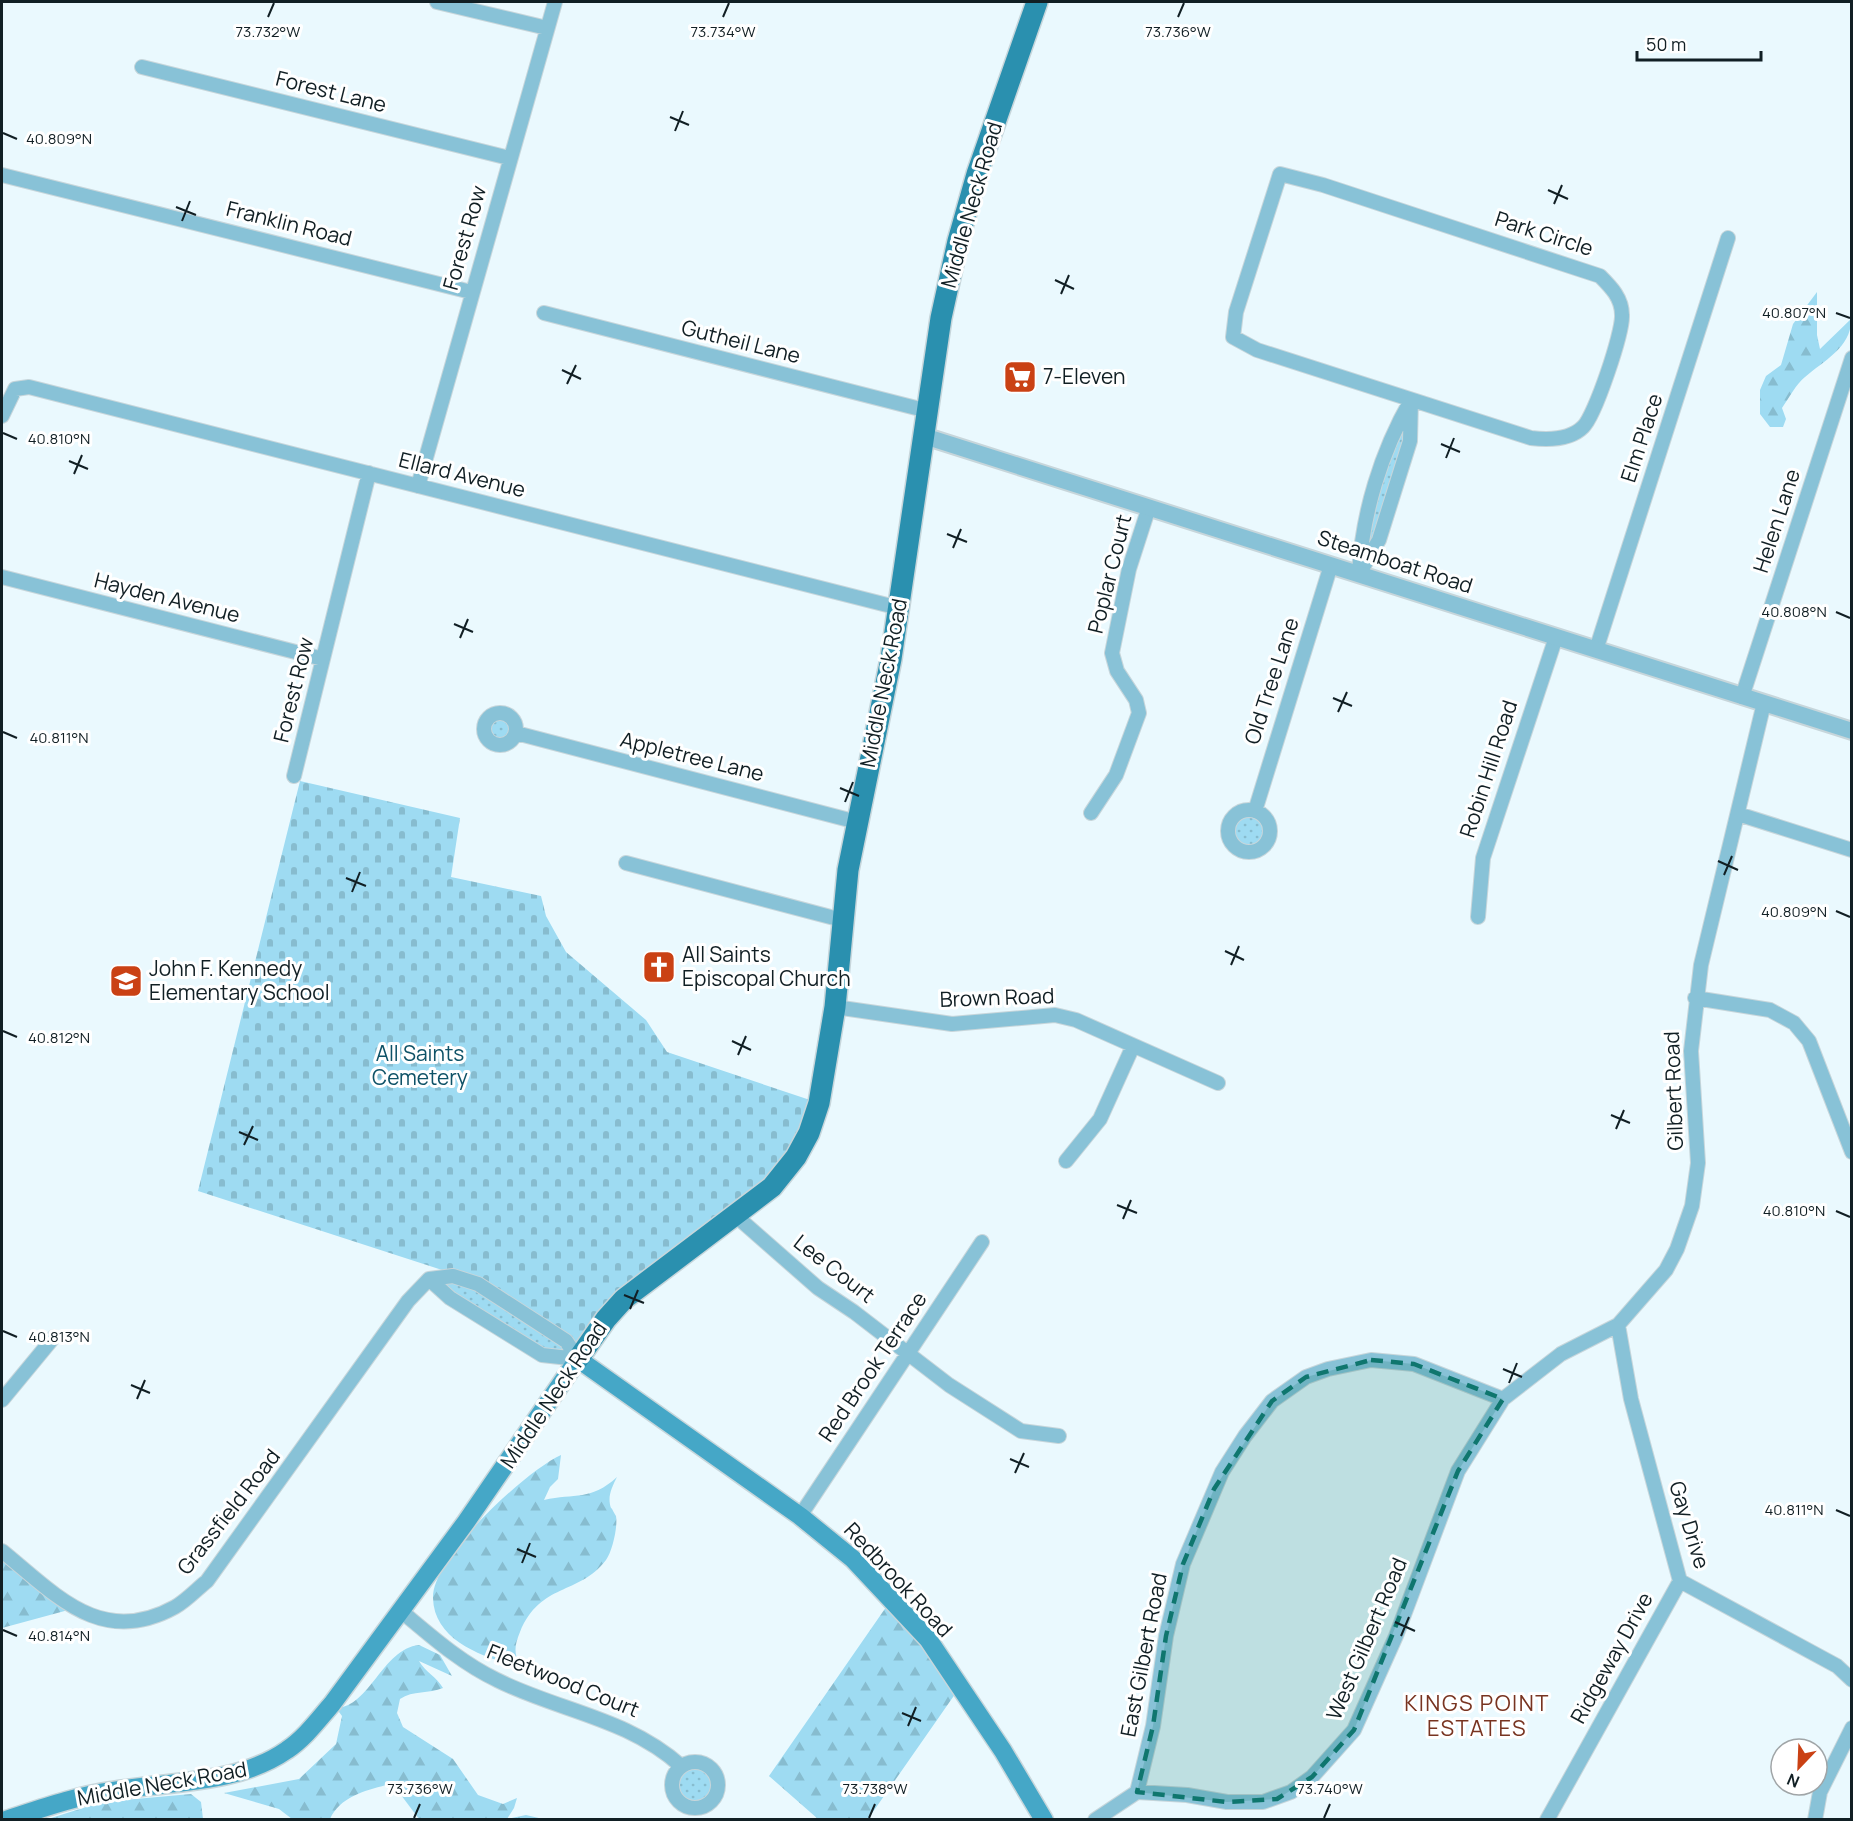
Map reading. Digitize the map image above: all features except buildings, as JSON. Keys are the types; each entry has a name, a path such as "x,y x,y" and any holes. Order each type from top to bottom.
{"main road":[{"name":"Middle Neck Road","path":"6,1820 109,1791 235,1774 258,1766 288,1749 308,1731 401,1611 535,1424 606,1319 624,1299 772,1187 796,1157 809,1133 819,1102 835,1007 842,920 857,822 899,608 941,318 958,241 977,174 1036,2"},
{"name":"Redbrook Road","path":"578,1359 800,1515 853,1559 928,1639 1003,1751 1044,1820"}],"street":[{"path":"437,2 547,28"},
{"name":"Forest Row","path":"418,486 471,292 555,2"},
{"name":"Forest Lane","path":"142,67 509,158"},
{"name":"Park Circle","path":"1280,174 1323,185 1581,267 1600,276 1617,293 1622,315 1611,360 1592,414 1583,427 1571,435 1546,440 1531,438 1410,400 1257,350 1233,337 1236,312 1280,174"},
{"name":"Franklin Road","path":"2,175 471,292"},
{"name":"Elm Place","path":"1596,650 1728,238"},
{"name":"Gutheil Lane","path":"544,313 928,411"},
{"name":"Helen Lane","path":"1742,697 1851,358"},
{"name":"Ellard Avenue","path":"2,416 15,389 29,387 899,608"},
{"path":"1359,574 1361,535 1364,524 1391,433 1410,400"},
{"path":"1359,574 1379,540 1410,441 1410,400"},
{"name":"Steamboat Road","path":"924,436 1851,731"},
{"name":"Forest Row","path":"294,776 369,473"},
{"name":"Poplar Court","path":"1091,813 1116,775 1139,712 1136,700 1117,672 1112,653 1129,568 1149,507"},
{"name":"Old Tree Lane","path":"1254,811 1330,565"},
{"name":"Hayden Avenue","path":"2,577 323,659"},
{"name":"Robin Hill Road","path":"1478,917 1483,858 1556,637"},
{"name":"Gilbert Road","path":"1503,1399 1562,1354 1618,1325 1666,1270 1677,1249 1692,1206 1698,1163 1691,1051 1695,998 1705,943 1764,703"},
{"name":"Appletree Lane","path":"516,734 857,822"},
{"path":"1738,814 1851,850"},
{"path":"626,863 842,920"},
{"path":"1695,998 1770,1010 1794,1023 1809,1041 1851,1152"},
{"name":"Brown Road","path":"835,1007 952,1024 1055,1015 1076,1020 1218,1083"},
{"path":"1066,1161 1100,1119 1133,1046"},
{"name":"Lee Court","path":"736,1216 818,1288 949,1384 1021,1431 1059,1436"},
{"name":"Red Brook Terrace","path":"800,1515 982,1242"},
{"path":"429,1279 453,1276 478,1284 566,1341 578,1359"},
{"path":"429,1279 450,1298 542,1356 578,1359"},
{"name":"Grassfield Road","path":"2,1551 72,1609 95,1617 116,1621 143,1619 176,1607 207,1581 408,1301 429,1279"},
{"name":"Gay Drive","path":"1618,1325 1631,1399 1680,1581 1837,1666 1851,1680"},
{"path":"2,1400 54,1336"},
{"name":"East Gilbert Road","path":"1137,1792 1153,1726 1166,1636 1183,1564 1222,1472 1245,1436 1272,1401 1306,1377 1328,1369 1371,1360 1414,1364 1503,1399"},
{"name":"West Gilbert Road","path":"1137,1792 1187,1795 1227,1802 1263,1803 1291,1792 1312,1777 1332,1757 1354,1730 1369,1700 1458,1471 1503,1399"},
{"name":"Ridgeway Drive","path":"1547,1820 1680,1581"},
{"name":"Fleetwood Court","path":"401,1611 458,1658 488,1675 635,1733 656,1745 681,1766"},
{"path":"1815,1820 1820,1792 1851,1728"},
{"path":"1095,1820 1137,1792"}],"highlighted area":[{"path":"1371,1360 1414,1364 1503,1399 1458,1471 1369,1699 1354,1730 1332,1757 1312,1777 1277,1799 1227,1802 1137,1792 1153,1726 1166,1636 1183,1564 1214,1489 1272,1401 1306,1377"}],"green space":[{"path":"1817,292 1817,335 1820,349 1851,319 1847,338 1793,391 1782,408 1786,419 1783,427 1770,427 1760,414 1760,390 1766,376 1781,365 1793,324"},
{"path":"1407,412 1403,449 1393,488 1387,508 1363,561 1372,504 1384,464"},
{"path":"500,715 510,719 514,729 510,739 500,743 490,739 486,729 490,719"},
{"name":"All Saints Cemetery","path":"300,781 460,818 451,877 541,896 546,916 566,952 646,1020 667,1052 819,1103 793,1158 646,1279 579,1358 473,1280 198,1191"},
{"path":"1248,814 1260,819 1265,831 1260,843 1248,848 1236,843 1231,831 1236,819"},
{"path":"453,1279 475,1287 561,1342 571,1356 542,1351 435,1280"},
{"path":"561,1455 558,1479 550,1487 544,1500 591,1493 608,1485 617,1477 610,1496 611,1508 616,1516 615,1533 606,1560 595,1571 549,1597 529,1616 520,1632 516,1646 520,1667 478,1653 452,1637 442,1626 433,1598 437,1581 464,1539 505,1496 545,1464"},
{"path":"2,1551 72,1609 2,1628"},
{"path":"891,1600 960,1687 868,1819 818,1819 769,1776"},
{"path":"419,1645 440,1655 452,1676 419,1661 443,1688 410,1694 400,1699 397,1713 403,1727 453,1759 478,1795 503,1804 517,1798 507,1819 419,1819 401,1795 386,1785 346,1800 334,1811 330,1819 292,1819 279,1809 224,1793 299,1779 336,1744 342,1716 336,1708 348,1705 358,1698 395,1656"},
{"path":"695,1767 702,1768 708,1773 713,1779 713,1793 708,1799 702,1804 695,1805 688,1804 682,1799 677,1793 676,1786 677,1779 682,1773 688,1768"},
{"path":"191,1794 201,1802 203,1819 48,1819 102,1802"},
{"path":"526,1815 543,1819 507,1819"}],"place":[{"name":"7-Eleven","path":"1020,377"},
{"name":"All Saints Episcopal Church","path":"659,967"},
{"name":"John F. Kennedy Elementary School","path":"126,981"}],"district":[{"name":"KINGS POINT ESTATES","path":"1477,1716"}]}
